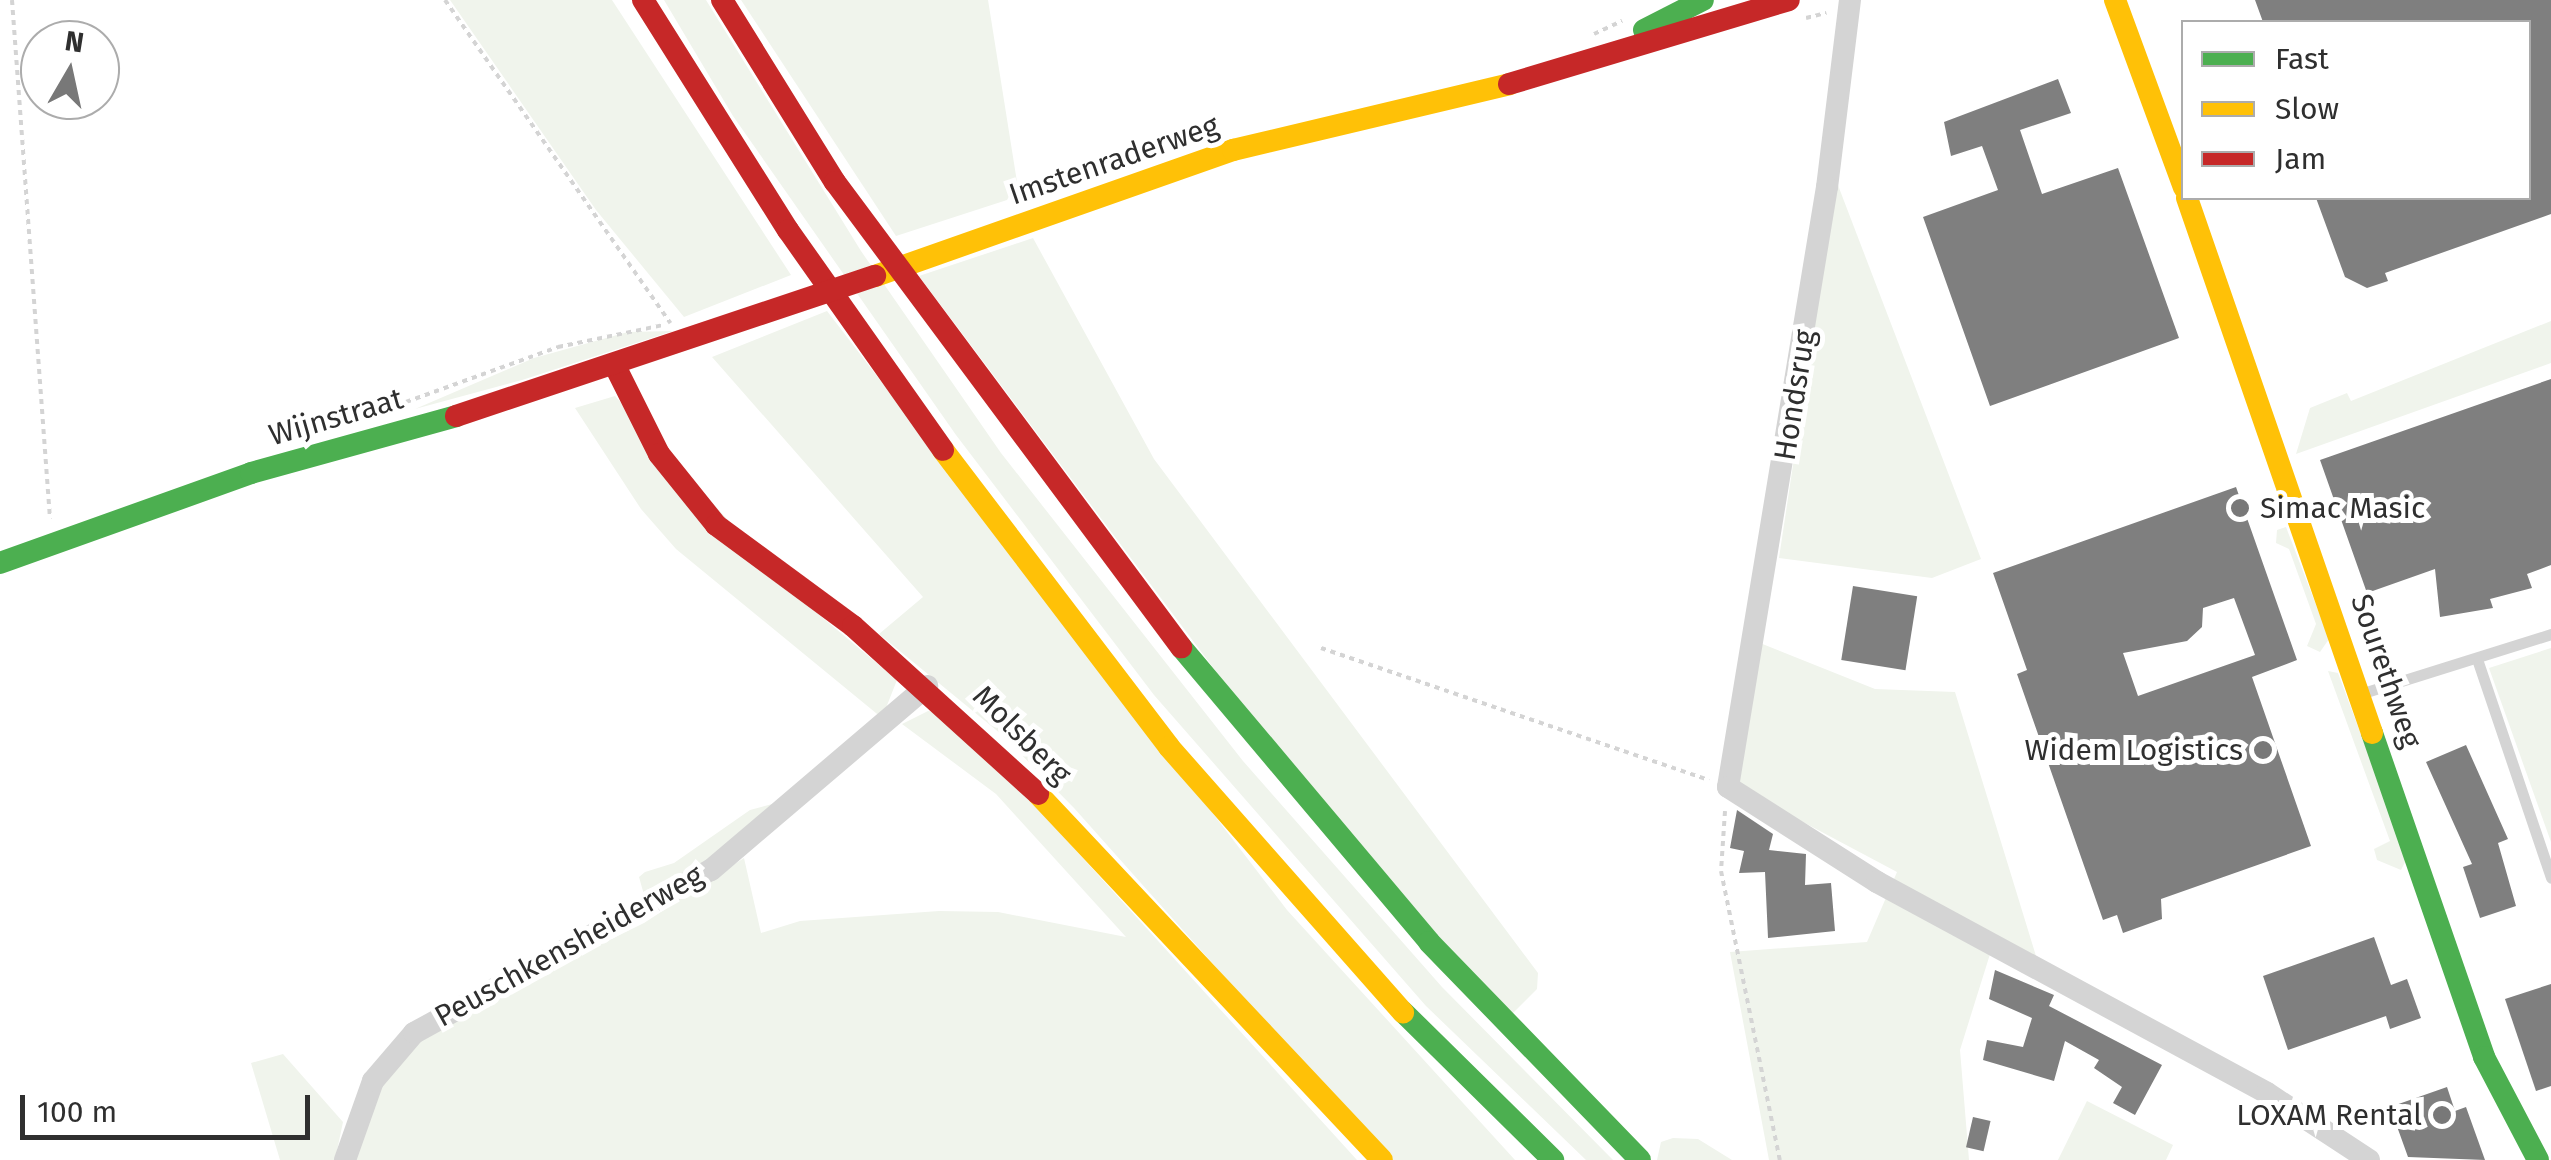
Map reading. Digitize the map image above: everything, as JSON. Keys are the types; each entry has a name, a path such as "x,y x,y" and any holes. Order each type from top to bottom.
{"main road":[{"path":"643,0 788,230 978,500 1170,747 1384,993 1553,1160"},
{"path":"722,0 835,182 1222,703 1429,942 1640,1160"},
{"name":"Imstenraderweg","path":"1566,70 1703,0"},
{"path":"2116,0 2181,180"},
{"name":"Imstenraderweg","path":"692,342 1233,150 1793,11"},
{"name":"Sourethweg","path":"2188,200 2363,694 2484,1057 2538,1160"},
{"name":"Wijnstraat","path":"0,563 251,472 616,368 692,342"},
{"name":"Molsberg","path":"616,368 659,454 716,525 927,686 1023,777 1382,1160"}],"street":[{"name":"Hondsrug","path":"1728,787 1827,188 1849,4"},
{"name":"Peuschkensheiderweg","path":"345,1160 372,1081 414,1032 711,870 927,686"},
{"path":"1728,787 1876,882 2267,1093 2368,1160"}],"lane":[{"path":"2363,694 2551,634"},
{"path":"2477,659 2551,878"}],"path":[{"path":"12,0 51,525"},
{"path":"445,0 672,328 649,323 601,335"},
{"path":"1793,11 1849,4"},
{"path":"1321,648 1728,787 1721,871 1780,1160"}],"shaded area":[{"path":"450,0 612,0 791,275 684,317 596,210"},
{"path":"664,0 706,0 861,251 1001,453 1243,761 1442,987 1613,1160 1586,1160 1426,1006 1154,695 956,435 733,116"},
{"path":"741,0 988,0 1017,182 1007,200 896,236"},
{"path":"1836,180 1981,559 1932,578 1779,558"},
{"path":"1033,238 1154,459 1538,973 1537,989 1511,1015 1308,794 919,276"},
{"path":"827,311 1287,910 1515,1160 1388,1160 1074,808 1001,734 879,634 923,597 712,357"},
{"path":"2551,321 2551,363 2296,454 2310,408 2347,393 2351,401"},
{"path":"673,331 522,380 415,409 534,358 628,332"},
{"path":"615,396 799,598 897,680 882,718 676,549 641,509 575,408"},
{"path":"2286,527 2329,639 2320,652 2307,646 2316,624 2289,549 2276,543 2277,530"},
{"path":"1755,641 1875,689 1955,692 2036,956 1996,935 1960,1050 1969,1160 1769,1160 1730,952 1867,942 1897,872 1733,785"},
{"path":"2551,648 2551,842 2489,668"},
{"path":"2328,671 2338,673 2407,858 2401,870 2377,860 2374,849 2390,841"},
{"path":"928,711 953,715 1357,1160 352,1160 377,1089 427,1030 644,923 744,858 761,933 800,921 939,911 998,912 1126,937 996,794 902,724"},
{"path":"787,800 646,902 639,877 645,872 674,863 750,810"},
{"path":"283,1054 343,1122 335,1160 280,1160 251,1063"},
{"path":"2087,1101 2173,1145 2166,1160 2058,1160"},
{"path":"1673,1138 1698,1139 1732,1160 1657,1160 1661,1142"}],"building":[{"path":"2255,0 2551,0 2551,214 2385,273 2388,281 2367,288 2345,277 2317,200 2531,200 2531,20 2262,20"},
{"path":"2058,79 2071,113 2020,130 2042,194 2118,168 2179,338 1990,406 1923,217 1998,190 1982,146 1951,156 1944,122"},
{"path":"2551,379 2551,565 2527,574 2532,588 2490,599 2493,608 2440,617 2435,569 2367,593 2320,460"},
{"path":"2236,487 2297,660 2252,677 2311,846 2161,899 2162,919 2123,933 2117,915 2103,920 2017,674 2027,670 1993,573","holes":["2234,598 2255,655 2138,696 2123,653 2187,641 2202,627 2203,608"]},
{"path":"1853,586 1917,596 1905,670 1841,660"},
{"path":"2466,745 2508,839 2498,843 2516,906 2480,918 2463,867 2472,864 2426,762"},
{"path":"1737,810 1773,834 1769,850 1806,854 1805,885 1831,883 1835,931 1768,938 1765,872 1739,873 1744,851 1730,848"},
{"path":"2374,937 2391,985 2407,979 2421,1018 2390,1029 2386,1016 2288,1050 2263,976"},
{"path":"1995,970 2054,995 2049,1006 2162,1065 2135,1115 2113,1103 2122,1087 2094,1068 2099,1060 2065,1041 2054,1081 1983,1060 1987,1040 2023,1047 2032,1018 1989,999"},
{"path":"2551,984 2551,1086 2536,1091 2505,999"},
{"path":"2447,1087 2455,1111 2466,1107 2485,1160 2408,1157 2390,1107"},
{"path":"1973,1117 1991,1121 1984,1151 1966,1147"}],"traffic: fast":[{"path":"1644,30 1703,0"},
{"path":"0,563 251,473 456,416"},
{"path":"1181,647 1429,942 1640,1160"},
{"path":"2372,733 2484,1057 2538,1160"},
{"path":"1403,1012 1553,1160"}],"traffic: slow":[{"path":"2115,0 2181,180"},
{"path":"875,276 1233,150 1509,84"},
{"path":"2188,200 2372,733"},
{"path":"943,450 1169,747 1403,1012"},
{"path":"1038,794 1382,1160"}],"traffic: jam":[{"path":"643,0 788,230 943,450"},
{"path":"722,0 835,182 1181,647"},
{"path":"1509,84 1789,0"},
{"path":"456,416 875,276"},
{"path":"616,368 659,454 716,525 853,626 1038,794"}],"place":[{"name":"Simac Masic","path":"2240,508"},
{"name":"Widem Logistics","path":"2263,750"},
{"name":"LOXAM Rental","path":"2442,1115"}]}
